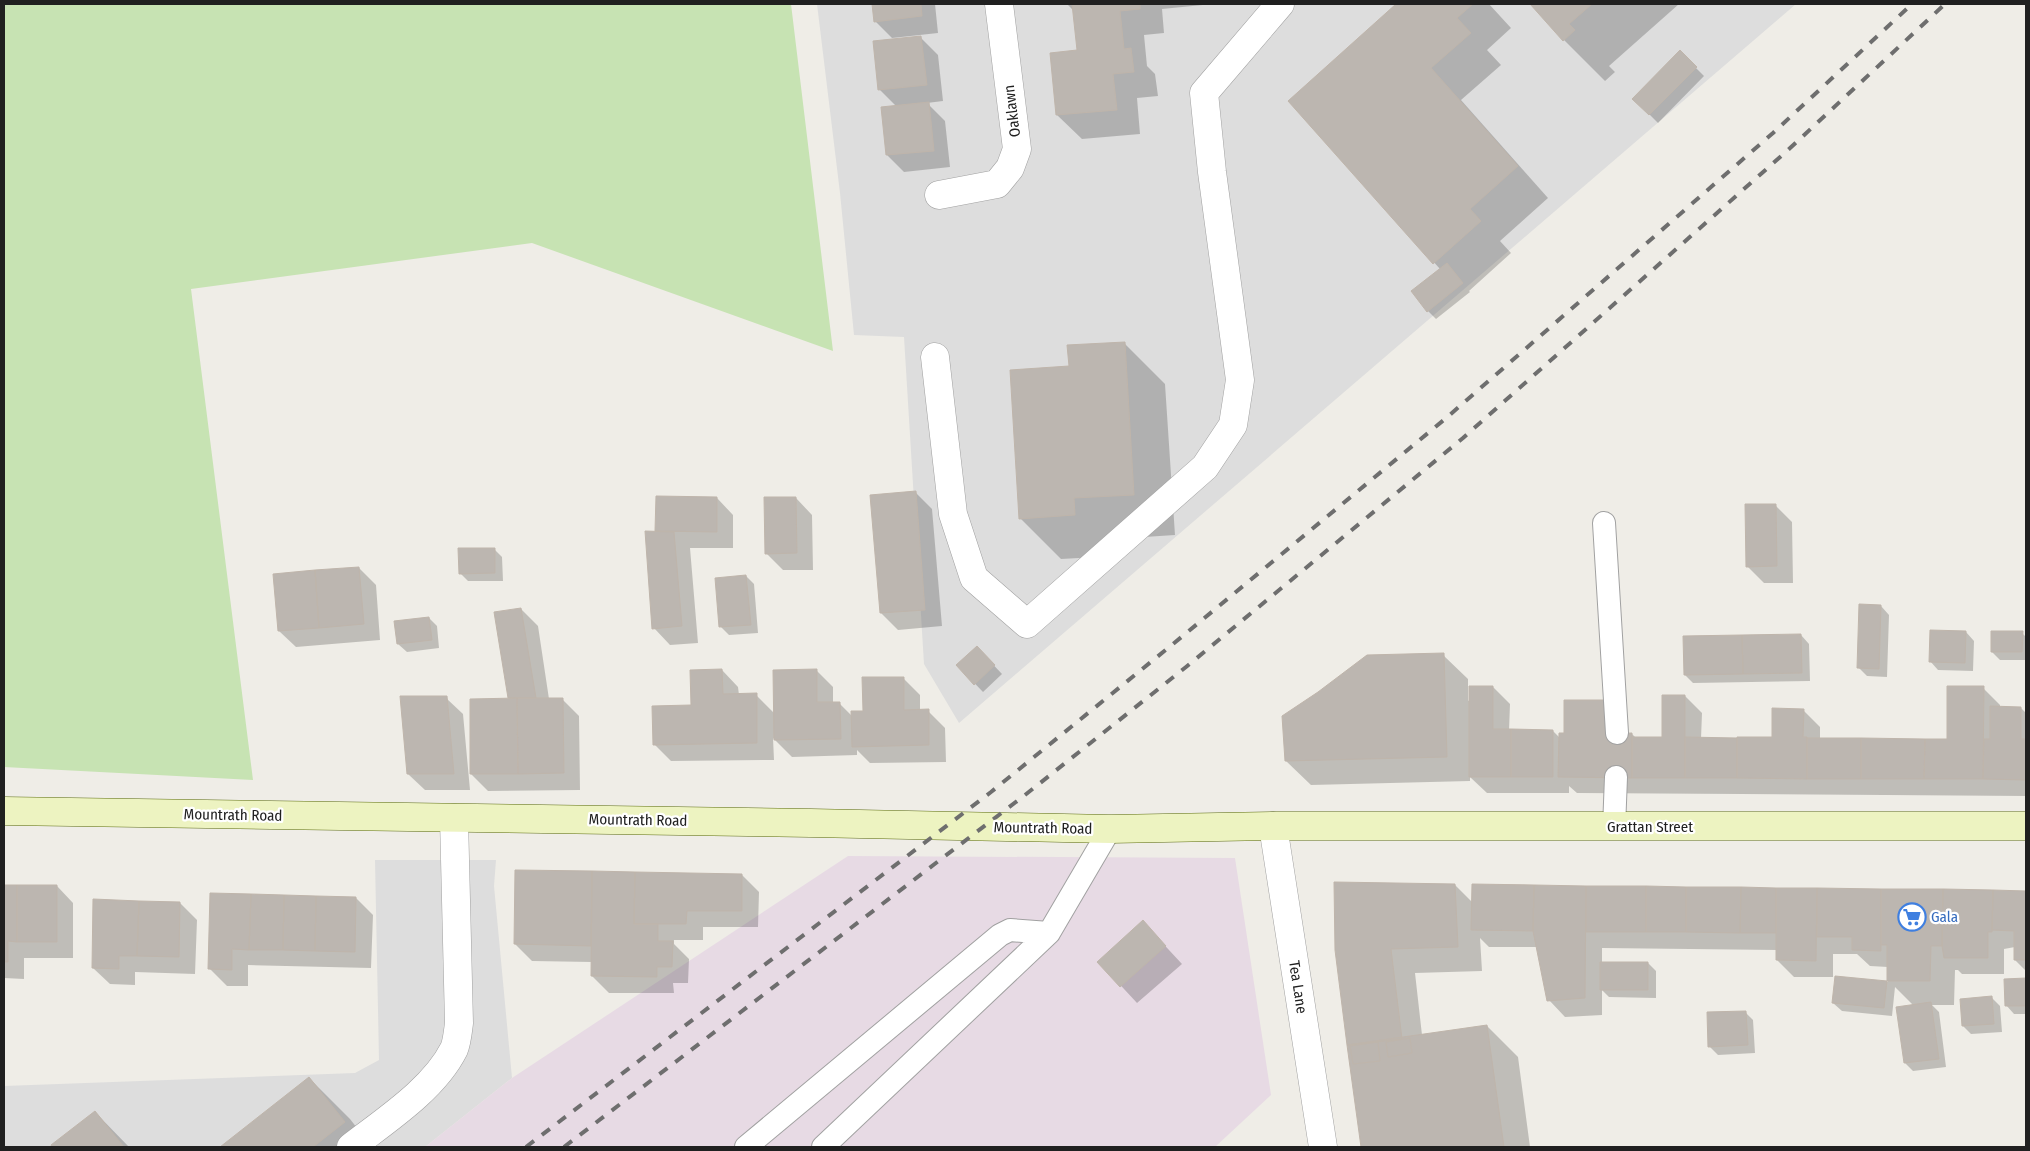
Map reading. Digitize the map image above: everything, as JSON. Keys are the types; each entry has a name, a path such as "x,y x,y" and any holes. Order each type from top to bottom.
{"main road":[{"name":"Mountrath Road","path":"4,811 792,822 1110,829 1273,826"},
{"name":"Grattan Street","path":"1273,826 1614,828 2026,826"}],"street":[{"name":"Oaklawn","path":"939,195 997,184 1010,168 1017,149 999,4"},
{"path":"935,357 953,514 974,578 1027,624 1205,467 1232,425 1240,380 1212,172 1204,93 1280,4"},
{"path":"352,1147 401,1108 438,1074 454,1048 459,1023 454,818"},
{"name":"Tea Lane","path":"1273,826 1323,1147"}],"lane":[{"path":"1604,523 1617,733"},
{"path":"1614,828 1616,777"},
{"path":"822,1147 1049,933 1110,829"},
{"path":"746,1147 1000,935 1010,930 1049,933"}],"shaded area":[{"path":"817,4 1796,4 959,723 924,664 904,337 854,335 840,193"},
{"path":"848,856 1235,858 1271,1095 1215,1147 425,1147 512,1078"},
{"path":"375,860 496,860 494,886 512,1078 425,1147 4,1147 4,1086 355,1073 379,1060"}],"green space":[{"path":"4,4 791,4 833,351 532,243 191,289 253,780 4,767"}],"building":[{"path":"872,4 921,4 922,16 874,22"},
{"path":"1072,4 1140,4 1140,9 1120,11 1124,49 1131,48 1134,72 1113,74 1117,110 1056,115 1050,53 1077,50"},
{"path":"1396,4 1473,4 1457,18 1471,33 1431,68 1518,166 1470,209 1481,221 1433,264 1288,101"},
{"path":"1530,4 1592,4 1569,24 1575,30 1563,41"},
{"path":"921,36 927,85 878,90 873,41"},
{"path":"1680,50 1697,67 1649,115 1632,99"},
{"path":"929,102 934,151 886,155 881,107"},
{"path":"1447,263 1463,283 1427,312 1411,291"},
{"path":"1125,342 1134,495 1074,498 1075,515 1019,519 1010,370 1069,366 1067,345"},
{"path":"916,491 925,610 880,613 870,495"},
{"path":"656,496 717,497 717,532 655,531"},
{"path":"764,497 796,497 797,553 765,554"},
{"path":"1745,504 1776,504 1777,566 1746,567"},
{"path":"645,531 674,532 682,626 652,629"},
{"path":"458,548 495,548 495,573 459,574"},
{"path":"359,567 364,624 319,628 315,570"},
{"path":"315,570 319,628 278,631 273,574"},
{"path":"746,575 751,625 719,627 715,578"},
{"path":"1859,604 1881,605 1879,669 1857,668"},
{"path":"521,608 536,698 508,698 494,612"},
{"path":"429,617 432,640 397,644 394,621"},
{"path":"1930,630 1966,631 1965,663 1929,662"},
{"path":"1991,631 2023,631 2022,652 1991,652"},
{"path":"1801,634 1802,673 1743,674 1742,635"},
{"path":"1742,635 1743,674 1684,675 1683,636"},
{"path":"977,646 995,665 974,685 956,665"},
{"path":"1444,653 1447,757 1285,761 1282,716 1367,655"},
{"path":"722,669 723,694 757,693 757,743 653,745 652,706 691,705 690,670"},
{"path":"817,669 817,702 840,702 841,739 774,740 773,670"},
{"path":"862,677 904,677 904,710 929,709 929,745 852,747 851,711 863,711"},
{"path":"1469,686 1493,686 1493,729 1511,729 1511,777 1469,777"},
{"path":"1947,686 1984,686 1983,779 1924,779 1925,739 1947,739"},
{"path":"1662,695 1685,695 1685,778 1632,778 1632,737 1662,737"},
{"path":"400,696 447,696 454,774 407,774"},
{"path":"517,698 563,698 564,773 518,774"},
{"path":"517,698 518,774 470,774 470,699"},
{"path":"1564,700 1606,700 1606,734 1632,733 1632,778 1558,777 1559,733 1564,733"},
{"path":"1990,706 2021,707 2021,739 2026,739 2026,780 1983,779 1984,739 1990,739"},
{"path":"1772,708 1804,709 1803,737 1807,737 1807,779 1737,778 1737,737 1772,737"},
{"path":"1511,729 1553,730 1553,777 1511,777"},
{"path":"1685,737 1737,738 1737,778 1685,778"},
{"path":"1807,738 1861,738 1861,779 1807,779"},
{"path":"1861,738 1925,739 1924,779 1861,779"},
{"path":"515,870 592,871 591,946 514,944"},
{"path":"592,871 635,872 634,924 658,924 658,941 673,941 672,967 657,967 657,977 591,976"},
{"path":"635,872 742,874 742,911 687,911 686,924 634,924"},
{"path":"1334,882 1455,884 1458,947 1391,949 1402,1039 1347,1045 1335,950"},
{"path":"1472,884 1534,885 1533,931 1471,930"},
{"path":"4,885 17,885 17,942 8,941 8,962 4,962"},
{"path":"17,885 57,885 57,942 17,942"},
{"path":"1534,885 1586,886 1585,998 1547,1001 1533,931"},
{"path":"1586,886 1646,886 1646,932 1586,932"},
{"path":"1646,886 1686,887 1686,932 1646,932"},
{"path":"1686,887 1741,887 1740,933 1686,932"},
{"path":"1741,887 1776,888 1776,933 1740,933"},
{"path":"1776,888 1817,888 1816,961 1776,960"},
{"path":"1817,888 1881,889 1881,951 1852,950 1852,937 1817,937"},
{"name":"Gala","path":"1881,889 1943,889 1942,946 1931,946 1930,981 1887,981 1887,945 1881,945"},
{"path":"1943,889 1993,890 1992,932 1988,932 1988,958 1944,958 1942,946"},
{"path":"1993,890 2026,891 2026,960 2014,960 2014,931 1992,930"},
{"path":"210,893 251,894 249,950 232,949 232,970 208,969"},
{"path":"251,894 284,895 283,950 249,950"},
{"path":"284,895 316,896 315,951 283,950"},
{"path":"316,896 356,897 355,952 315,951"},
{"path":"93,899 139,901 137,956 119,956 119,969 92,968"},
{"path":"139,901 180,902 179,957 137,956"},
{"path":"1143,920 1166,946 1120,987 1097,962"},
{"path":"1600,962 1648,962 1648,990 1600,990"},
{"path":"1835,976 1887,981 1884,1008 1832,1003"},
{"path":"2026,978 2026,1006 2005,1006 2004,979"},
{"path":"1992,996 1994,1024 1962,1026 1960,999"},
{"path":"1931,1002 1939,1059 1904,1063 1896,1007"},
{"path":"1746,1011 1748,1045 1708,1047 1707,1012"},
{"path":"1487,1025 1504,1147 1361,1147 1347,1045"},
{"path":"1410,1038 1412,1053 1388,1057 1386,1042"},
{"path":"1378,1042 1380,1061 1353,1064 1350,1046"},
{"path":"309,1077 345,1122 313,1147 220,1147"},
{"path":"95,1111 124,1147 52,1147 51,1145"}],"railway":[{"path":"526,1147 991,792 1173,644 1445,419 1773,133 1912,4"},
{"path":"564,1147 1025,795 1186,667 1463,438 1788,150 1945,4"}],"place":[{"name":"Gala","path":"1912,917"}]}
